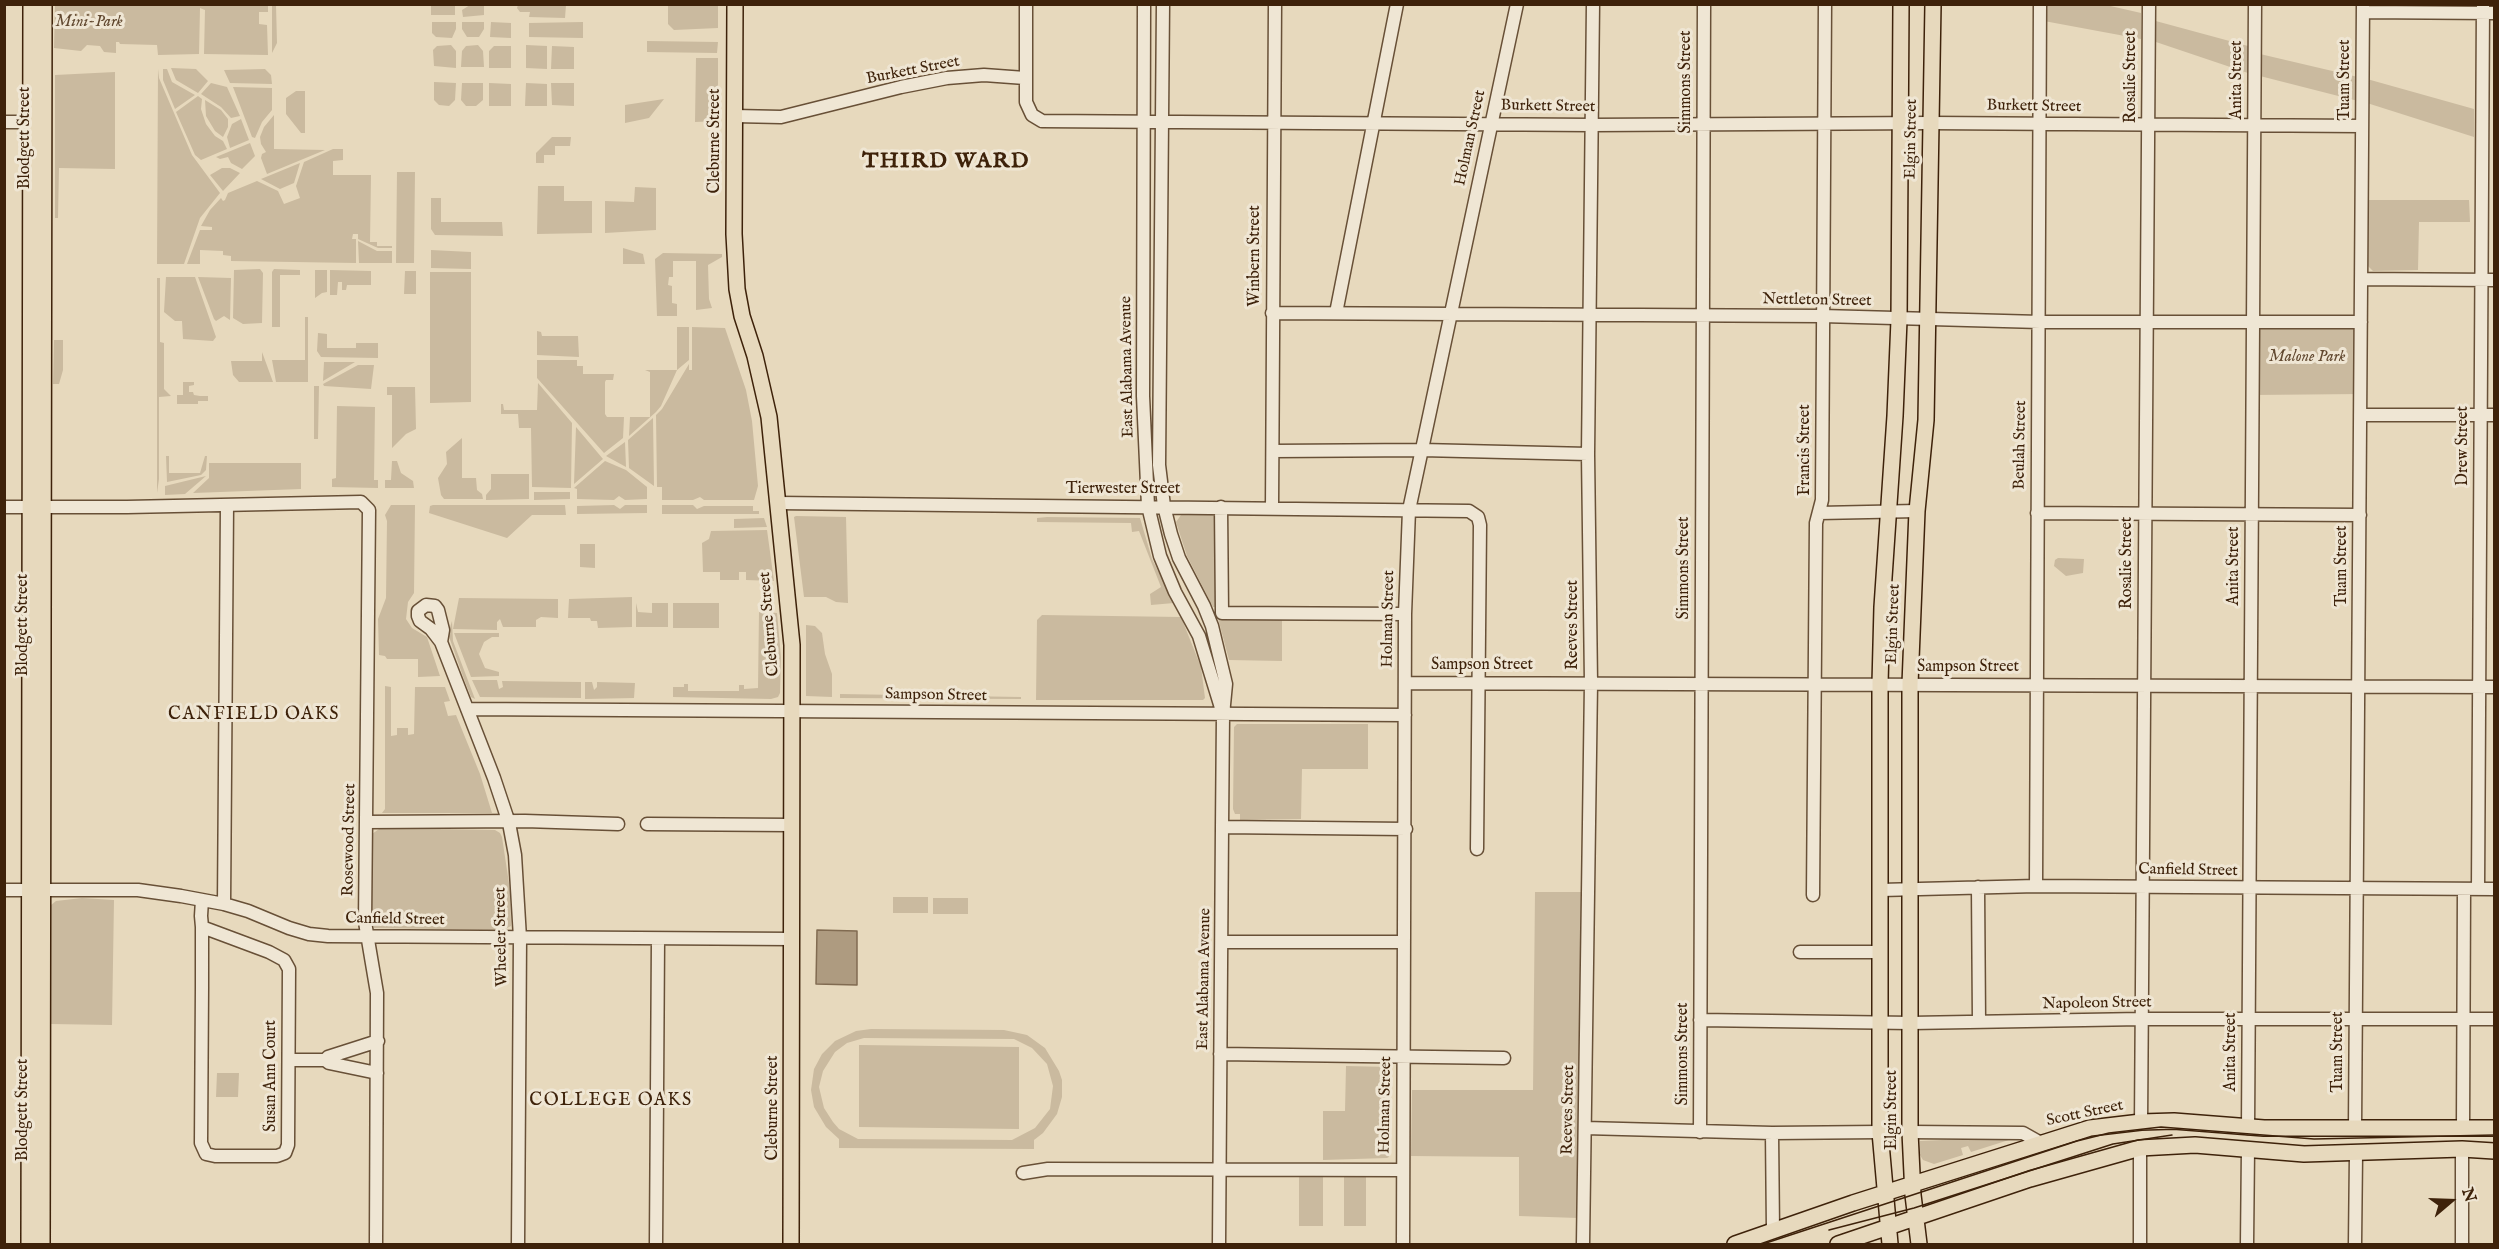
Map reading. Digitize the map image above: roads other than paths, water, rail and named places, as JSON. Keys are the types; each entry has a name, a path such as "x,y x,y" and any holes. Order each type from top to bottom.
{"main road":[{"name":"Blodgett Street","path":"31,4 38,61"},
{"name":"Blodgett Street","path":"42,1245 36,1084 37,122 38,61 44,4"},
{"name":"Cleburne Street","path":"735,4 734,234 736,288 769,417 792,645 791,1245"},
{"name":"Elgin Street","path":"1890,1245 1880,1132 1880,684 1882,607 1899,320 1901,4"},
{"name":"Elgin Street","path":"1919,1245 1912,1184 1910,1132 1910,684 1917,511 1926,420 1933,4"},
{"name":"Blodgett Street","path":"29,1245 36,1084"},
{"name":"Scott Street","path":"1735,1245 1884,1193 2039,1142 2090,1128 2174,1121 2248,1128 2494,1128"},
{"path":"1838,1245 2030,1179 2140,1148 2195,1145 2304,1154 2494,1150"}],"street":[{"path":"1024,78 1026,4"},
{"name":"East Alabama Avenue","path":"1144,4 1143,396 1148,506 1160,556 1175,592 1198,636 1223,715"},
{"name":"East Alabama Avenue","path":"1163,4 1159,465 1164,506 1179,558 1204,606 1220,654 1226,684 1223,715 1221,827 1219,1245"},
{"name":"Winbern Street","path":"1272,507 1275,4"},
{"path":"1336,313 1397,4"},
{"name":"Holman Street","path":"1403,1245 1405,614 1409,510 1517,4"},
{"name":"Reeves Street","path":"1582,1245 1591,683 1588,454 1593,4"},
{"name":"Simmons Street","path":"1700,1132 1704,4"},
{"name":"Francis Street","path":"1813,895 1815,524 1822,500 1825,4"},
{"name":"Beulah Street","path":"2036,886 2040,4"},
{"name":"Rosalie Street","path":"2141,1122 2149,4"},
{"name":"Anita Street","path":"2248,1128 2255,4"},
{"path":"2363,8 2487,10"},
{"name":"Tuam Street","path":"2355,1128 2363,8"},
{"name":"Drew Street","path":"2478,889 2481,280 2487,10"},
{"name":"Burkett Street","path":"735,116 781,117 901,87 947,78 984,75 1024,78 1026,102 1032,115 1042,121 1592,125 1930,123 2362,126"},
{"path":"4,122 37,122"},
{"path":"2361,279 2494,280"},
{"name":"Nettleton Street","path":"1272,313 1822,316 1929,321 2040,322 2361,322"},
{"path":"2360,415 2494,416"},
{"path":"1273,451 1422,450 1588,454"},
{"name":"Rosewood Street","path":"227,505 361,502 368,507 370,513 365,922 377,993 376,1245"},
{"name":"Tierwester Street","path":"778,503 1391,508 1469,511 1478,517 1480,525 1478,682"},
{"path":"4,507 227,505 224,904"},
{"path":"1221,507 1222,613 1405,614"},
{"path":"1820,513 1917,511"},
{"path":"2037,513 2360,515"},
{"name":"Wheeler Street","path":"441,642 494,778 508,823 518,884 520,938 518,1245"},
{"path":"1477,849 1478,682"},
{"name":"Sampson Street","path":"1405,683 2494,687"},
{"name":"Sampson Street","path":"467,709 1405,715"},
{"path":"366,822 508,823 525,821 618,824"},
{"path":"647,824 792,825"},
{"path":"1221,827 1406,829"},
{"name":"Canfield Street","path":"1881,890 2036,886 2494,889"},
{"path":"1978,887 1979,1022"},
{"path":"2463,1128 2464,889"},
{"name":"Canfield Street","path":"4,890 138,890 224,904 309,934 520,938 792,939"},
{"name":"Susan Ann Court","path":"202,900 201,1143 206,1154 215,1156 277,1156 285,1153 288,1145 289,969 284,960 202,927"},
{"path":"656,1245 658,939"},
{"path":"1222,942 1404,942"},
{"path":"1800,952 1880,952"},
{"name":"Napoleon Street","path":"1700,1020 1911,1023 2141,1019 2494,1019"},
{"path":"325,1060 328,1056 378,1041"},
{"path":"1220,1054 1504,1058"},
{"path":"289,1060 325,1060 328,1063 377,1073"},
{"path":"1585,1128 1772,1133 1880,1132"},
{"path":"1910,1132 2023,1133 2039,1142"},
{"path":"1772,1133 1773,1231"},
{"path":"2140,1148 2140,1245"},
{"path":"2247,1245 2248,1149"},
{"path":"2462,1149 2462,1245"},
{"path":"2355,1245 2356,1154"},
{"path":"1023,1173 1048,1169 1402,1170"}],"tram line":[{"path":"1763,1244 2077,1141 2109,1133 2161,1127 2314,1139 2494,1135"},
{"path":"1829,1230 1914,1208 2113,1144 2172,1135"}],"district":[{"name":"THIRD WARD","path":"946,162"},
{"name":"CANFIELD OAKS","path":"254,715"},
{"name":"COLLEGE OAKS","path":"611,1101"}],"park label":[{"name":"Mini-Park","path":"89,23"},
{"name":"Malone Park","path":"2307,358"}]}
